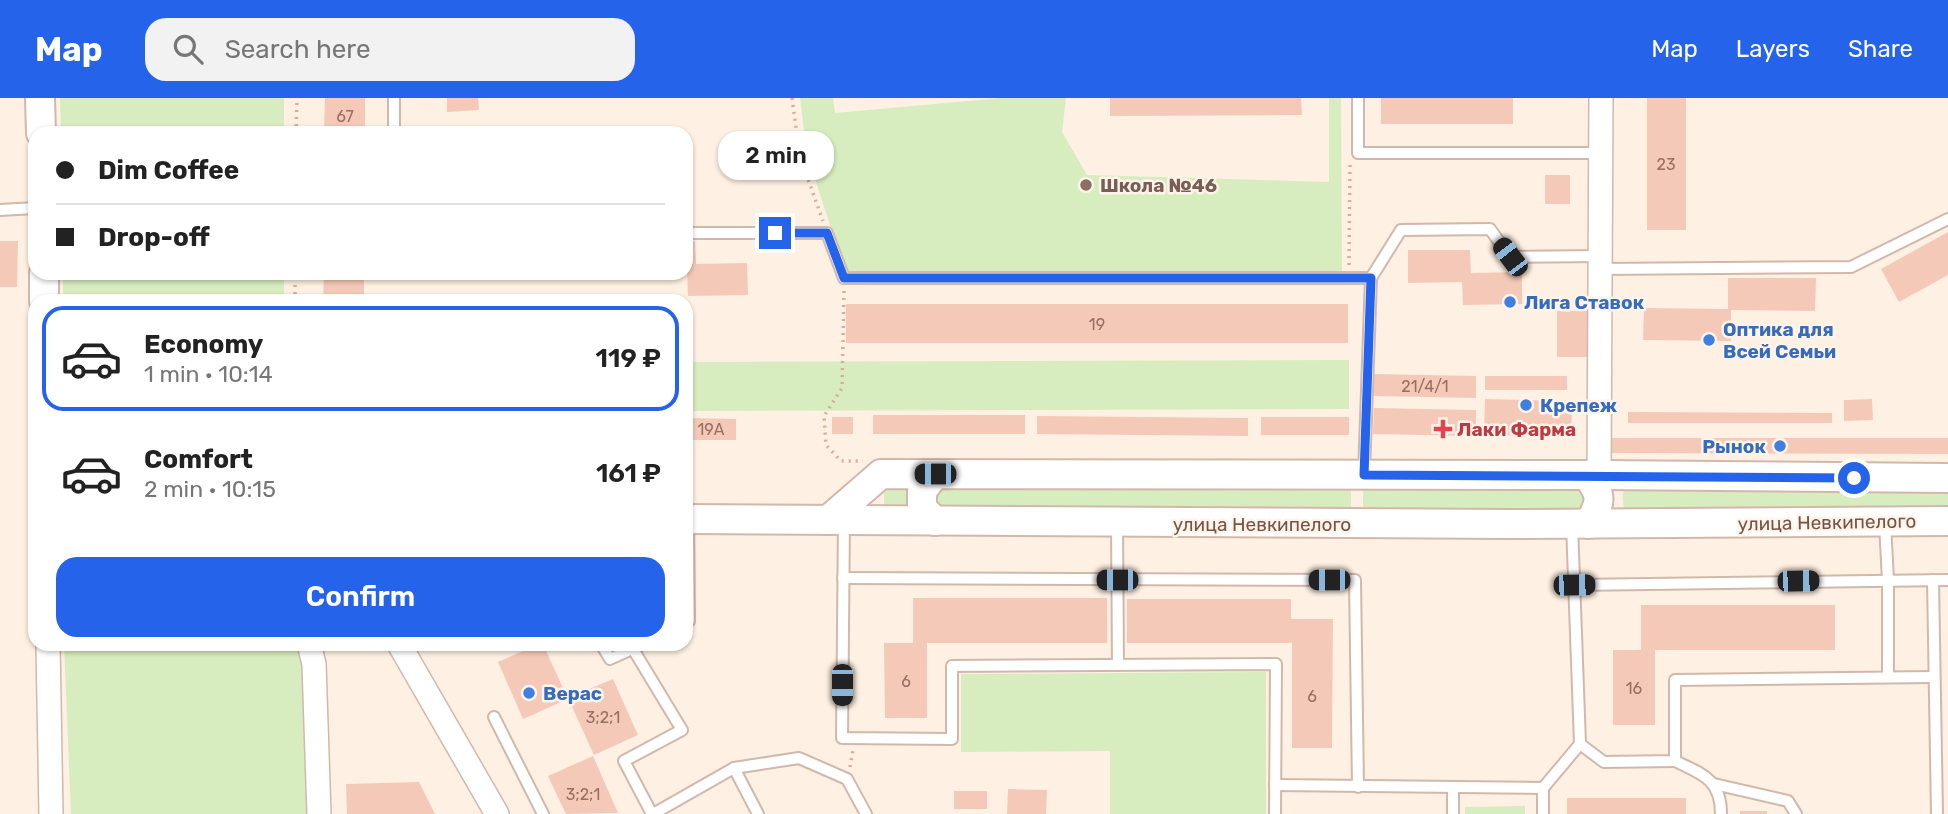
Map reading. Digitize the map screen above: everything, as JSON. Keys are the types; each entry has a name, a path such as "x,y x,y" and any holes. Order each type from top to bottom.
{"street":[{"path":"40,98 41,126"},
{"path":"1580,524 1598,506 1602,475 1601,98"},
{"path":"836,520 881,474 1948,478"},
{"path":"935,474 922,491 922,508 935,521"},
{"path":"1602,475 1613,490 1613,507 1621,524"},
{"name":"улица Невкипелого","path":"693,519 1580,524 1948,521"},
{"path":"48,651 51,814"},
{"path":"311,651 314,664 319,814"},
{"path":"403,651 497,814"}],"lane":[{"path":"394,98 394,126"},
{"path":"1358,98 1358,153 1601,153"},
{"path":"0,209 28,208"},
{"path":"1364,475 1371,278 1401,230 1490,229 1510,257 1601,262 1851,267 1948,219"},
{"path":"693,233 827,233 844,278 1371,278"},
{"path":"836,520 843,578 842,738 952,739 952,666 1276,664 1275,814"},
{"path":"1885,521 1888,677"},
{"path":"1117,523 1118,665"},
{"path":"1543,814 1543,788 1580,744 1574,585 1580,524"},
{"path":"843,578 1355,580 1358,787"},
{"path":"1933,580 1937,814"},
{"path":"1574,585 1948,580"},
{"path":"605,651 610,659 627,651"},
{"path":"641,651 682,730 624,761 653,814 734,768 799,758 848,779 866,814"},
{"path":"1675,761 1675,680 1934,677"},
{"path":"494,717 543,814"},
{"path":"1580,744 1604,762 1675,761 1702,774 1714,784 1721,799 1721,814"},
{"path":"734,768 758,814"},
{"path":"1714,784 1788,801 1796,814"},
{"path":"1275,785 1543,788"},
{"path":"1453,788 1453,814"}],"path":[{"path":"296,126 297,98"},
{"path":"792,98 800,157 827,233"},
{"path":"844,278 842,388 824,416 826,445 841,461 868,461"},
{"path":"848,779 856,738"}],"green space":[{"path":"60,98 284,98 284,126 61,126"},
{"path":"800,98 833,98 835,113 1001,98 1066,98 1062,132 1087,175 1329,182 1329,98 1341,98 1342,272 845,272 807,154"},
{"path":"63,280 284,280 284,294 63,294"},
{"path":"1349,360 1349,409 693,411 693,362"},
{"path":"884,486 918,486 915,508 884,513"},
{"path":"933,486 1351,486 1351,512 933,513"},
{"path":"1363,486 1586,486 1586,511 1363,512"},
{"path":"1626,486 1948,486 1948,510 1626,511 1623,492"},
{"path":"64,651 306,651 317,814 71,814"},
{"path":"1266,672 1266,814 1110,814 1110,751 961,752 961,674"},
{"path":"1525,806 1525,814 1465,814 1465,807"}],"building":[{"path":"325,98 365,98 365,126 324,126"},
{"path":"447,98 478,98 479,110 447,112"},
{"path":"1110,98 1301,98 1302,115 1110,116"},
{"path":"1381,98 1513,98 1513,124 1381,124"},
{"path":"1647,98 1686,98 1686,230 1647,230"},
{"path":"1545,175 1570,175 1570,204 1545,204"},
{"path":"1948,232 1948,275 1899,302 1881,269"},
{"path":"0,241 18,241 17,287 0,287"},
{"path":"693,241 696,264 747,263 748,295 688,294 687,280 693,280"},
{"path":"1408,250 1470,250 1471,273 1522,272 1522,304 1463,305 1462,282 1408,283"},
{"path":"1728,278 1816,278 1815,311 1731,310 1731,341 1643,340 1644,308 1728,309"},
{"path":"324,280 364,280 364,294 323,294"},
{"path":"846,304 1348,304 1348,343 846,343"},
{"path":"1557,311 1590,311 1590,357 1557,357"},
{"path":"1374,374 1476,376 1476,398 1373,396"},
{"path":"1485,376 1567,376 1567,390 1485,390"},
{"path":"1485,399 1572,401 1571,436 1484,435"},
{"path":"1872,399 1873,420 1844,421 1844,400"},
{"path":"1374,408 1476,410 1476,436 1373,434"},
{"path":"1628,412 1832,413 1832,423 1628,423"},
{"path":"873,415 1025,415 1025,434 873,434"},
{"path":"1037,416 1248,418 1248,436 1037,434"},
{"path":"832,417 853,417 853,434 832,434"},
{"path":"1261,417 1349,417 1349,435 1261,435"},
{"path":"693,418 736,419 736,440 693,440"},
{"name":"Рынок","path":"1612,438 1948,438 1948,454 1611,453"},
{"path":"913,598 1107,598 1107,643 927,643 927,718 885,718 884,643 913,643"},
{"path":"1127,599 1291,599 1291,619 1333,619 1332,748 1292,748 1292,643 1127,643"},
{"path":"1641,605 1835,605 1835,650 1655,650 1655,725 1613,725 1613,650 1641,650"},
{"path":"523,651 546,651 568,699 523,719 498,662"},
{"path":"613,679 638,735 594,755 568,698"},
{"path":"593,756 618,813 566,814 548,776"},
{"path":"419,782 435,814 347,814 346,784"},
{"path":"1008,789 1047,790 1046,814 1007,814"},
{"path":"954,791 987,791 987,809 954,809"},
{"path":"1567,798 1686,798 1686,814 1567,814"},
{"path":"1740,811 1767,811 1767,814 1740,814"}],"place":[{"name":"Школа №46","path":"1086,185"},
{"name":"Лига Ставок","path":"1510,302"},
{"name":"Оптика для Всей Семьи","path":"1709,340"},
{"name":"Крепеж","path":"1526,405"},
{"name":"Лаки Фарма","path":"1443,429"},
{"name":"Рынок","path":"1780,446"},
{"name":"Верас","path":"529,693"}],"route":[{"path":"775,233 827,233 844,278 1371,278 1364,475 1854,478"}]}
